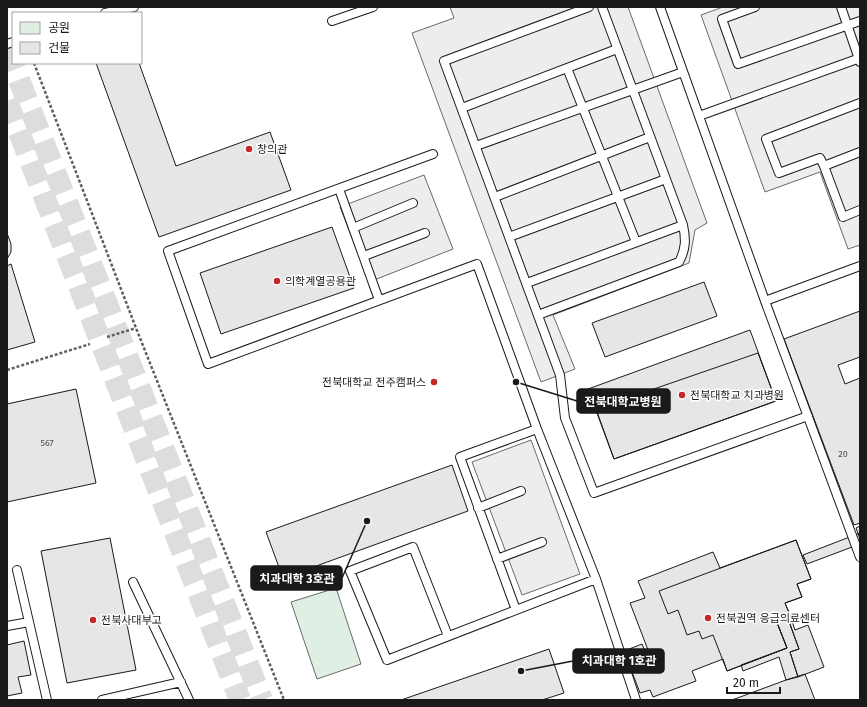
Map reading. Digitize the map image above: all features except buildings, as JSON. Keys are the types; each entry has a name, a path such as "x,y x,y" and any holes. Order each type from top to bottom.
{"lane":[{"path":"110,12 134,7"},
{"path":"332,21 373,7"},
{"path":"589,7 444,61 560,375 565,418 594,493 808,416"},
{"path":"538,315 679,262 685,251 686,237 683,225 602,7"},
{"path":"660,7 765,301 860,557"},
{"path":"755,7 722,18 738,64 860,21"},
{"path":"699,116 860,60 841,7"},
{"path":"462,108 617,49"},
{"path":"567,68 636,242"},
{"path":"476,146 683,72"},
{"path":"860,103 766,139 779,173 820,158 843,217 860,210"},
{"path":"495,197 650,137"},
{"path":"824,166 860,152"},
{"path":"433,154 168,251 208,364 477,264 537,429 596,580 636,700"},
{"path":"510,237 666,179"},
{"path":"339,189 380,300"},
{"path":"354,228 413,203"},
{"path":"527,283 683,225"},
{"path":"364,256 425,233"},
{"path":"765,301 860,266"},
{"path":"516,610 460,457 537,429"},
{"path":"478,508 521,491"},
{"path":"497,559 542,542"},
{"path":"448,636 413,547 350,571 387,660 596,580"},
{"path":"18,570 47,700"},
{"path":"133,582 189,700"},
{"path":"7,626 29,622"},
{"path":"102,700 181,682"}],"path":[{"path":"34,64 136,328 284,700"},
{"path":"107,337 136,328"},
{"path":"7,370 90,344"}],"green space":[{"path":"336,588 361,664 317,679 291,602"}],"shaded area":[{"path":"450,7 628,7 707,223 695,230 689,263 553,315 575,369 541,382 412,33 454,18"},
{"path":"723,7 860,7 860,245 848,249 820,172 765,192 701,15"},
{"path":"424,175 453,249 369,282 340,207"},
{"path":"531,440 580,574 522,595 472,462"}],"tunnel":[{"path":"7,49 12,62"},
{"path":"13,64 262,700"},
{"path":"7,101 240,700"}],"place":[{"name":"창의관","path":"249,149"},
{"name":"의학계열공용관","path":"277,281"},
{"name":"전북대학교 전주캠퍼스","path":"434,382"},
{"name":"전북대학교병원","path":"516,382"},
{"name":"전북대학교 치과병원","path":"682,395"},
{"name":"치과대학 3호관","path":"367,521"},
{"name":"전북권역 응급의료센터","path":"708,618"},
{"name":"전북사대부고","path":"93,620"},
{"name":"치과대학 1호관","path":"521,671"}]}
